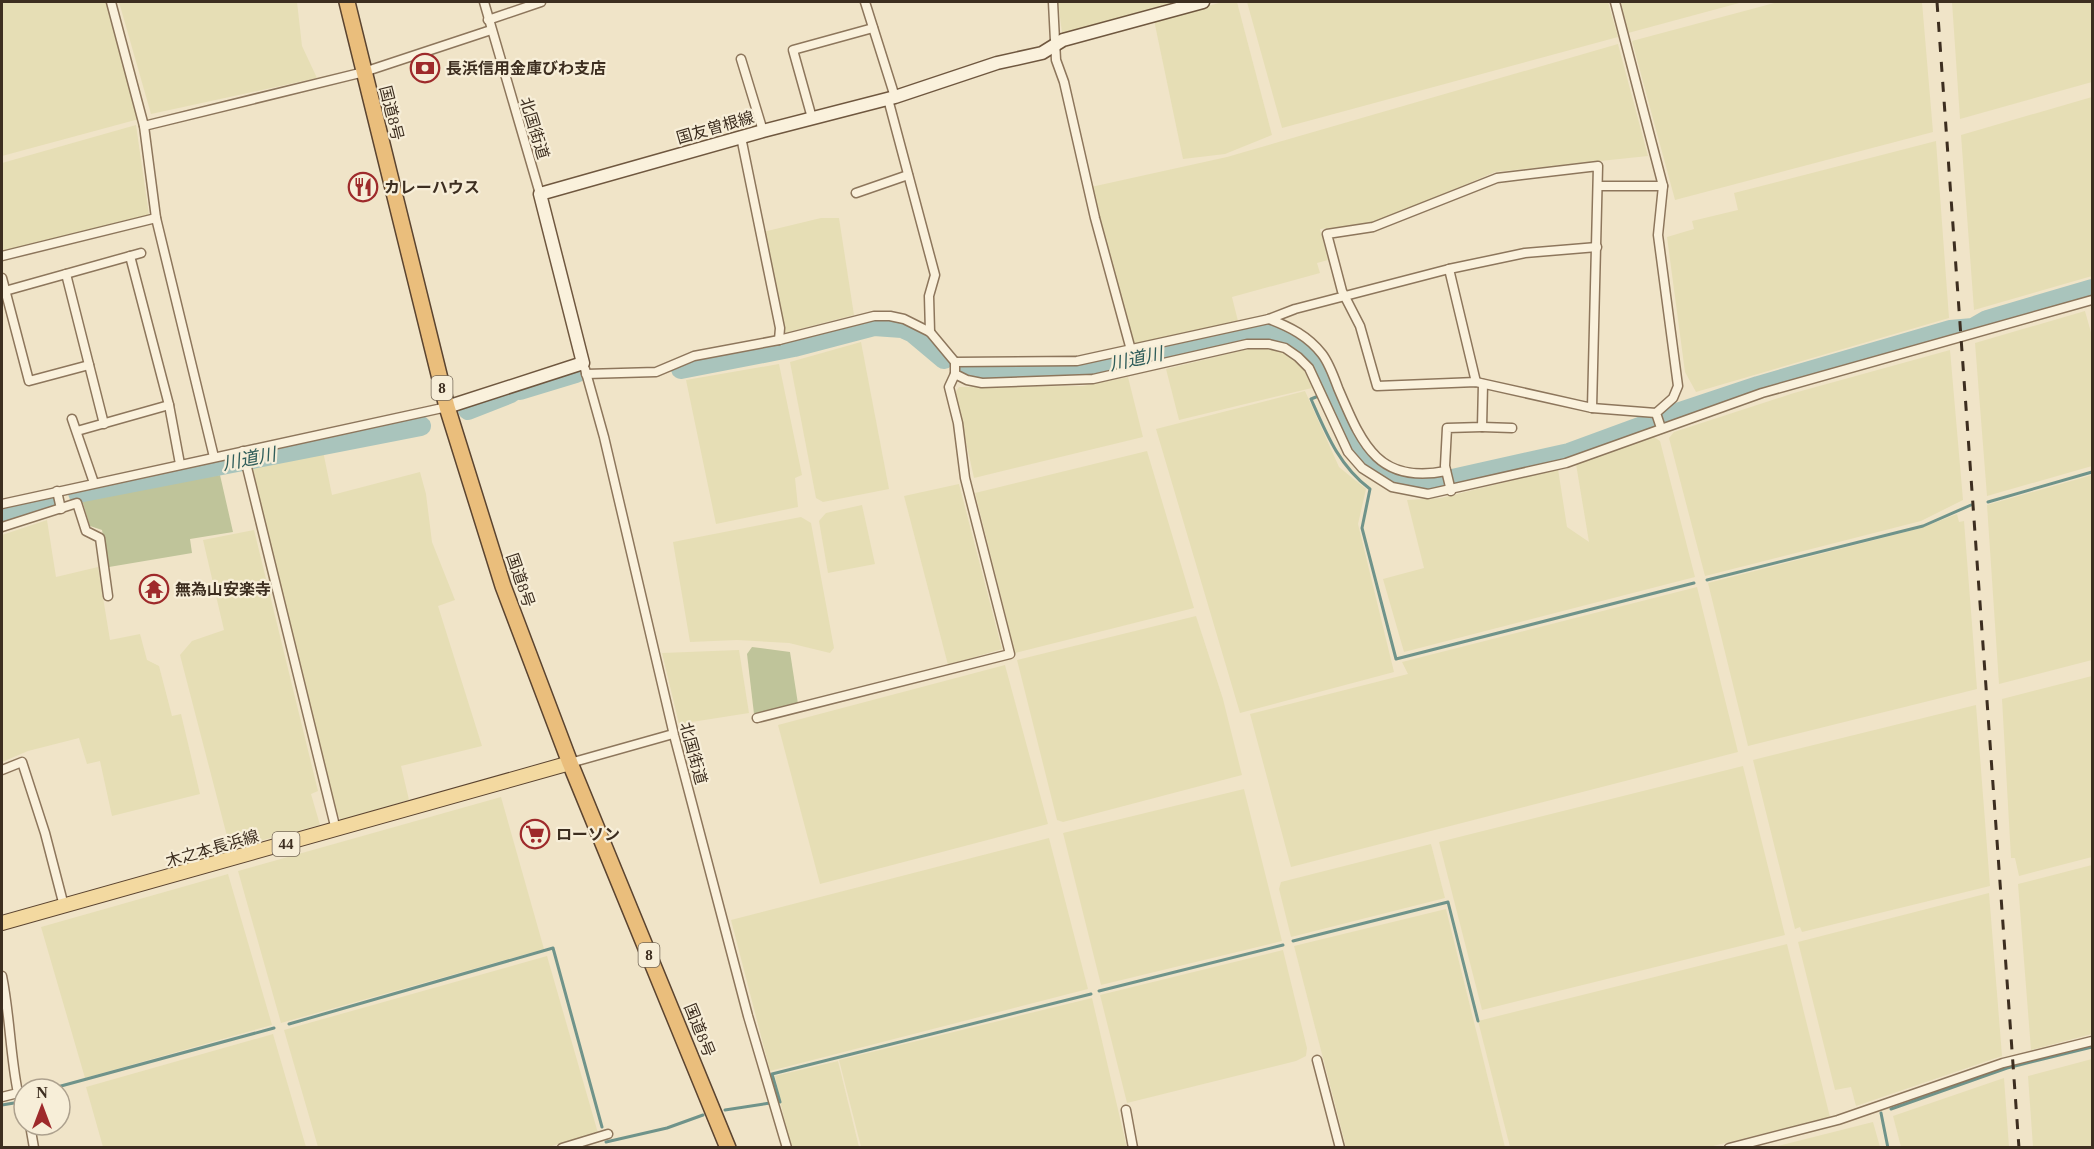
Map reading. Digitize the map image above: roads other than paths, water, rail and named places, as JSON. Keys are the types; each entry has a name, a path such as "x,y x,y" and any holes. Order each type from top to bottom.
{"highway":[{"name":"国道8号","path":"347,2 447,407 503,586 570,763 728,1148"}],"main road":[{"name":"国友曽根線","path":"540,194 763,130 892,98 997,63 1042,53 1063,40 1203,2"},
{"path":"447,407 584,368 540,194"},
{"name":"木之本長浜線","path":"2,923 570,763"}],"street":[{"path":"111,2 144,126 156,218 214,457"},
{"name":"北国街道","path":"484,2 540,194"},
{"path":"488,20 541,2"},
{"path":"865,2 892,98 908,175 935,275 929,296 930,332"},
{"path":"1053,2 1054,46 1095,218 1131,350"},
{"path":"1592,408 1598,166 1497,178 1373,227 1327,234 1346,297 1360,326 1377,386 1480,383 1592,408 1656,413 1673,398 1678,386 1658,235 1663,186 1615,2"},
{"path":"812,118 793,50 873,28"},
{"path":"144,126 364,72 491,30"},
{"path":"741,59 763,130"},
{"path":"741,137 780,328 778,339"},
{"path":"856,194 908,175"},
{"path":"1599,186 1663,186"},
{"path":"2,256 156,218"},
{"path":"955,362 1077,361 1269,319 1295,309 1449,269 1525,253 1597,247"},
{"path":"5,291 141,253"},
{"path":"130,256 169,405 180,464"},
{"path":"1449,269 1480,383 1482,427"},
{"path":"66,274 104,424"},
{"path":"2,278 29,381 90,365"},
{"path":"955,374 967,380 982,383 1082,381 1247,344 1269,344 1285,348 1309,368 1348,452 1371,476 1392,487 1414,494 1566,463 1762,393 2092,300"},
{"path":"584,368 656,372 694,356 874,316 904,319 930,332 955,362 955,374 949,387 958,423 965,478 1010,654 757,718"},
{"path":"1269,319 1298,332 1324,356 1360,439 1379,459 1410,473 1421,475 1446,472"},
{"name":"北国街道","path":"584,368 604,437 673,734 787,1148"},
{"path":"77,432 169,405"},
{"path":"2,504 214,457 244,457 447,407"},
{"path":"1656,413 1660,428"},
{"path":"72,419 94,483"},
{"path":"1450,488 1446,472 1447,428 1512,428"},
{"path":"244,457 336,830"},
{"path":"57,490 61,509"},
{"path":"2,527 76,503 86,531 100,538 108,596"},
{"path":"570,763 673,734"},
{"path":"2,770 22,762 45,833 64,906"},
{"path":"2,976 9,1022 11,1058 16,1077"},
{"path":"1729,1148 1838,1120 2003,1063 2092,1041"},
{"path":"1317,1060 1340,1148"},
{"path":"1126,1110 1133,1148"},
{"path":"562,1148 608,1134"}],"waterway":[{"path":"1671,415 1758,386 1950,330 1973,328 1987,320 2092,289"},
{"name":"川道川","path":"681,369 794,347 874,326 902,328 913,333 944,359"},
{"path":"967,371 1080,371 1255,334 1288,340 1310,357 1325,380 1349,434 1366,458 1392,476 1430,484 1569,453 1648,424"},
{"name":"川道川","path":"520,390 576,373"},
{"name":"川道川","path":"468,410 511,393"},
{"path":"1316,397 1311,399 1334,448 1350,470 1370,489 1362,528 1396,659 1694,583"},
{"name":"川道川","path":"78,493 421,426"},
{"path":"1988,502 2092,472"},
{"name":"川道川","path":"2,516 49,501"},
{"path":"1707,580 1923,526 1971,505"},
{"path":"1293,941 1448,902 1478,1021"},
{"path":"1099,991 1283,945"},
{"path":"289,1024 553,948 602,1127"},
{"path":"780,1102 772,1074 1091,994"},
{"path":"72,1083 274,1028"},
{"path":"1891,1109 2007,1068 2092,1047"},
{"path":"2,1105 12,1103"},
{"path":"725,1110 770,1103"},
{"path":"1881,1113 1888,1148"},
{"path":"606,1142 667,1128 703,1115"}],"railway":[{"path":"1937,2 2019,1148"}],"place":[{"name":"長浜信用金庫びわ支店","path":"425,68"},
{"name":"カレーハウス","path":"363,187"},
{"name":"無為山安楽寺","path":"154,589"},
{"name":"ローソン","path":"535,834"}]}
